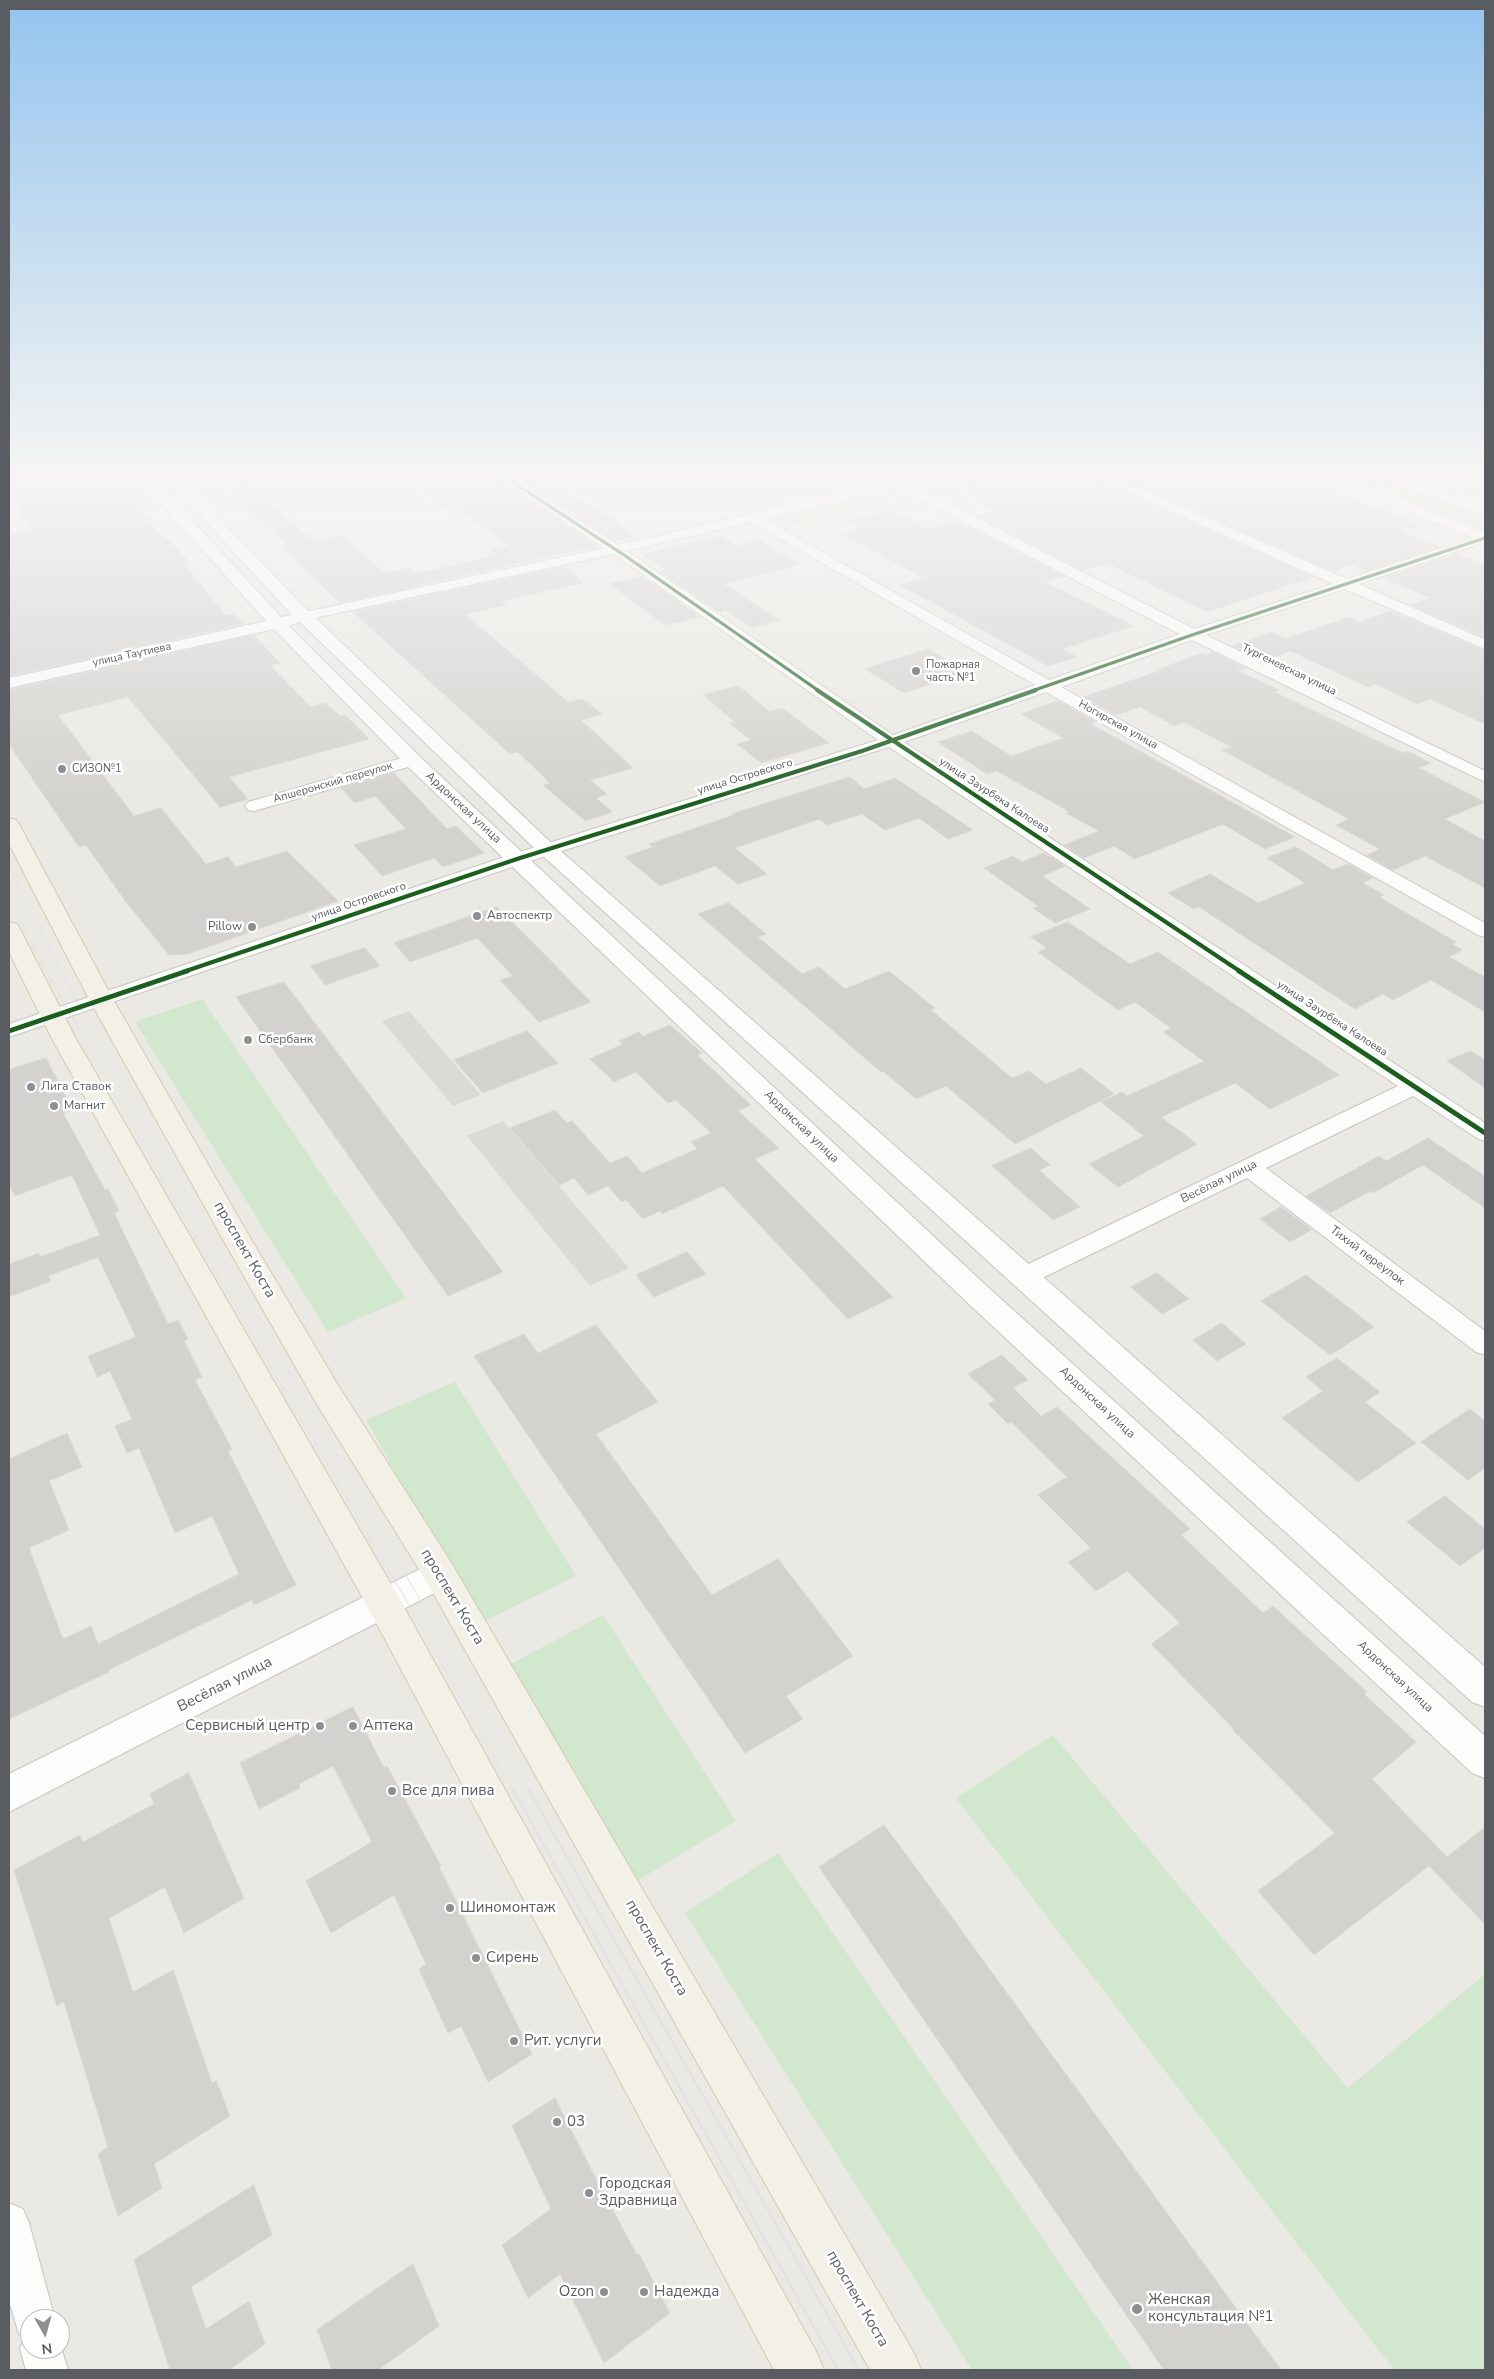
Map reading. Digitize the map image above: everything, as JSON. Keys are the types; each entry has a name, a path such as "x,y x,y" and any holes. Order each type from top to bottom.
{"main road":[{"name":"Ардонская улица","path":"239,582 277,624 412,760 988,1304 1485,1760"},
{"path":"272,582 305,616 548,849 1485,1690"},
{"name":"улица Таутиева","path":"9,682 277,624 305,616"},
{"name":"проспект Коста","path":"9,824 102,1001 327,1394 440,1574 897,2370"},
{"path":"9,929 53,1016 383,1602 800,2370"},
{"name":"Весёлая улица","path":"9,1794 440,1574"}],"street":[{"name":"улица Таутиева","path":"305,616 465,582"},
{"name":"улица Заурбека Калоева","path":"661,582 891,741 1485,1133"},
{"name":"Ногирская улица","path":"866,582 1485,930"},
{"name":"Тургеневская улица","path":"1091,582 1192,634 1485,777"},
{"path":"1340,582 1485,645"},
{"name":"улица Островского","path":"9,1031 517,859 891,741 1192,634 1351,582"},
{"name":"Апшеронский переулок","path":"254,806 412,760"},
{"name":"Весёлая улица","path":"1023,1277 1415,1086"},
{"name":"Тихий переулок","path":"1248,1167 1485,1344"},
{"path":"9,2223 31,2309"}],"shaded area":[{"path":"409,1011 481,1095 453,1106 382,1021"},
{"path":"503,1121 629,1268 590,1286 467,1136"}],"green space":[{"path":"202,999 406,1298 328,1332 135,1022"},
{"path":"455,1382 576,1576 480,1623 366,1420"},
{"path":"603,1615 736,1821 632,1884 505,1667"},
{"path":"1053,1735 1348,2088 1485,1974 1485,2370 1394,2370 956,1798"},
{"path":"778,1853 1133,2370 972,2370 685,1913"}],"building":[{"path":"9,582 198,582 226,616 233,614 243,624 9,676"},
{"path":"319,582 435,582 340,603"},
{"path":"491,582 582,582 501,601 506,605 465,614 568,702 583,699 602,714 581,720 633,768 590,780 607,794 596,798 612,812 585,821 543,785 550,783 518,752 510,754 353,612"},
{"path":"618,582 651,582 700,617 665,625 610,584"},
{"path":"675,582 731,582 724,584 779,620 751,628 726,610 719,612"},
{"path":"910,582 1045,582 1134,626 1062,649 1077,657 1048,666 900,585"},
{"path":"1146,582 1298,582 1207,612"},
{"path":"1392,582 1485,582 1485,638 1410,605 1430,598"},
{"path":"1391,611 1485,651 1485,724 1430,699 1417,704 1376,684 1368,687 1290,651 1264,661 1232,646 1272,632 1285,639 1349,617 1359,622"},
{"path":"254,635 280,663 270,665 311,707 325,703 340,716 345,715 369,739 229,777 248,799 220,807 128,697 58,715 134,816 161,808 206,864 228,857 236,867 287,851 338,901 188,954 169,955 126,902 86,845 79,847 9,744 9,690"},
{"name":"Пожарная часть №1","path":"928,649 968,672 904,693 865,669"},
{"path":"1213,652 1245,668 1238,671 1279,690 1274,692 1403,753 1407,751 1431,763 1419,768 1485,802 1445,819 1485,841 1485,888 1425,856 1393,870 1367,855 1380,849 1336,825 1349,819 1222,750 1231,747 1184,722 1175,726 1140,707 1116,715 1083,697 1159,671 1157,670 1202,653 1205,655"},
{"path":"739,686 770,712 782,708 829,743 761,763 737,744 751,740 729,723 735,722 703,695"},
{"path":"1058,701 1096,722 1091,724 1295,837 1265,849 1223,824 1135,859 1114,846 1084,858 1064,845 1099,831 1066,813 1070,812 997,771 987,774 938,742 972,731 1011,756 1063,738 1021,714"},
{"path":"394,773 447,829 456,826 484,853 443,867 434,858 382,876 354,845 406,829 375,796 355,803 341,788"},
{"path":"850,777 864,789 895,778 973,830 948,839 919,818 885,830 862,814 827,825 819,819 735,848 767,874 738,884 715,866 660,886 625,857 653,847 649,844 734,815 732,814"},
{"path":"1296,847 1333,870 1348,864 1373,878 1363,883 1384,895 1379,897 1456,942 1452,944 1462,950 1449,957 1485,977 1485,1012 1431,980 1393,1000 1383,994 1355,1009 1199,907 1194,909 1168,893 1210,874 1258,903 1305,883 1267,858"},
{"path":"1044,853 1065,866 1042,876 1090,909 1055,923 1033,908 1038,906 984,868 1013,856 1022,862"},
{"path":"729,903 766,934 758,937 802,974 819,967 845,989 889,971 935,1008 931,1010 1012,1078 1029,1071 1046,1084 1081,1068 1114,1094 1015,1144 946,1086 916,1099 883,1071 881,1072 698,914"},
{"path":"497,907 591,1002 539,1022 500,980 513,976 477,938 410,962 394,943"},
{"path":"1068,922 1130,964 1158,952 1339,1075 1270,1109 1235,1083 1161,1117 1197,1144 1118,1187 1089,1164 1144,1136 1101,1102 1122,1092 1127,1096 1204,1061 1163,1032 1171,1028 1135,1002 1118,1010 1038,952 1047,948 1031,937"},
{"path":"365,948 380,966 325,985 311,966"},
{"path":"284,982 503,1272 448,1296 236,997"},
{"path":"670,1025 702,1053 697,1055 751,1105 738,1111 779,1148 755,1159 893,1297 848,1319 723,1186 662,1214 660,1211 643,1219 626,1200 622,1202 608,1186 588,1195 574,1178 559,1185 510,1128 555,1110 567,1123 572,1121 610,1163 627,1156 642,1173 697,1149 691,1142 711,1133 676,1100 668,1103 636,1072 614,1082 590,1059 623,1044 619,1041 639,1032 643,1036"},
{"path":"527,1031 558,1063 483,1093 454,1060"},
{"path":"1471,1051 1485,1060 1485,1088 1447,1061"},
{"path":"46,1058 73,1110 63,1113 105,1190 108,1189 119,1211 114,1213 168,1324 178,1320 188,1339 184,1341 202,1377 195,1380 232,1449 228,1451 296,1585 254,1605 252,1600 108,1670 109,1672 9,1719 9,1459 67,1433 82,1467 49,1481 69,1530 29,1548 63,1639 91,1626 98,1644 239,1574 212,1516 175,1533 139,1448 127,1453 115,1426 132,1419 110,1371 97,1377 88,1356 136,1337 98,1257 48,1276 51,1281 9,1297 9,1264 39,1253 40,1257 100,1235 72,1175 15,1196 9,1184 9,1070"},
{"path":"1428,1138 1485,1176 1485,1208 1423,1165 1373,1193 1370,1191 1330,1213 1306,1196 1379,1156 1386,1161"},
{"path":"1031,1148 1050,1165 1039,1170 1080,1207 1053,1220 992,1166"},
{"path":"1281,1207 1311,1230 1290,1242 1260,1219"},
{"path":"687,1252 706,1274 654,1297 636,1275"},
{"path":"1157,1273 1189,1299 1162,1314 1131,1287"},
{"path":"1306,1275 1374,1327 1330,1355 1261,1301"},
{"path":"1222,1323 1246,1344 1217,1361 1193,1340"},
{"path":"596,1325 658,1402 596,1434 712,1595 778,1559 853,1656 786,1696 803,1719 745,1753 474,1356 524,1334 538,1353"},
{"path":"1002,1355 1028,1380 1013,1388 1041,1416 1057,1407 1190,1529 1181,1535 1263,1613 1273,1606 1367,1692 1364,1694 1416,1742 1372,1779 1447,1857 1485,1827 1485,1924 1429,1866 1314,1955 1258,1891 1335,1833 1151,1644 1180,1623 1127,1571 1096,1591 1068,1562 1091,1548 1038,1495 1067,1477 1011,1422 1008,1424 988,1404 995,1400 968,1374"},
{"path":"1337,1358 1380,1392 1365,1402 1416,1443 1358,1482 1282,1418 1323,1391 1306,1377"},
{"path":"1470,1409 1485,1421 1485,1468 1468,1480 1421,1442"},
{"path":"1445,1496 1485,1529 1485,1548 1460,1566 1407,1522"},
{"path":"353,1707 384,1768 387,1766 441,1866 439,1867 532,2054 488,2082 461,2026 448,2033 419,1969 426,1964 394,1895 331,1933 306,1881 372,1842 333,1766 299,1784 300,1788 259,1809 240,1763"},
{"path":"189,1773 244,1898 184,1933 165,1887 109,1918 133,1992 173,1970 212,2083 216,2080 230,2116 154,2164 162,2188 118,2216 98,2154 108,2147 64,2002 57,2006 14,1870 80,1835 83,1842 154,1804 150,1794"},
{"path":"884,1825 1281,2370 1164,2370 819,1867"},
{"path":"555,2098 595,2177 670,2313 604,2363 560,2274 528,2298 502,2245 551,2209 512,2126"},
{"path":"254,2185 272,2235 191,2287 206,2329 249,2301 265,2344 229,2370 170,2370 134,2260"},
{"path":"413,2264 439,2326 378,2370 332,2370 317,2330"}],"tram line":[{"path":"9,868 80,1008 530,1791"},
{"path":"9,897 38,957 190,1228 402,1593 513,1791"},
{"path":"513,1790 838,2370"},
{"path":"529,1790 859,2370"}],"cycle path":[{"path":"663,582 873,729 1485,1133"},
{"path":"9,1031 517,859 862,751 1192,635 1352,582"}],"place":[{"name":"Пожарная часть №1","path":"916,671"},
{"name":"СИЗО№1","path":"62,769"},
{"name":"Автоспектр","path":"477,916"},
{"name":"Pillow","path":"252,927"},
{"name":"Сбербанк","path":"248,1040"},
{"name":"Лига Ставок","path":"31,1087"},
{"name":"Магнит","path":"54,1106"},
{"name":"Сервисный центр","path":"320,1726"},
{"name":"Аптека","path":"353,1726"},
{"name":"Все для пива","path":"392,1791"},
{"name":"Шиномонтаж","path":"450,1908"},
{"name":"Сирень","path":"476,1958"},
{"name":"Рит. услуги","path":"514,2041"},
{"name":"03","path":"557,2122"},
{"name":"Городская Здравница","path":"589,2193"},
{"name":"Ozon","path":"604,2292"},
{"name":"Надежда","path":"644,2292"},
{"name":"Женская консультация №1","path":"1137,2309"}]}
